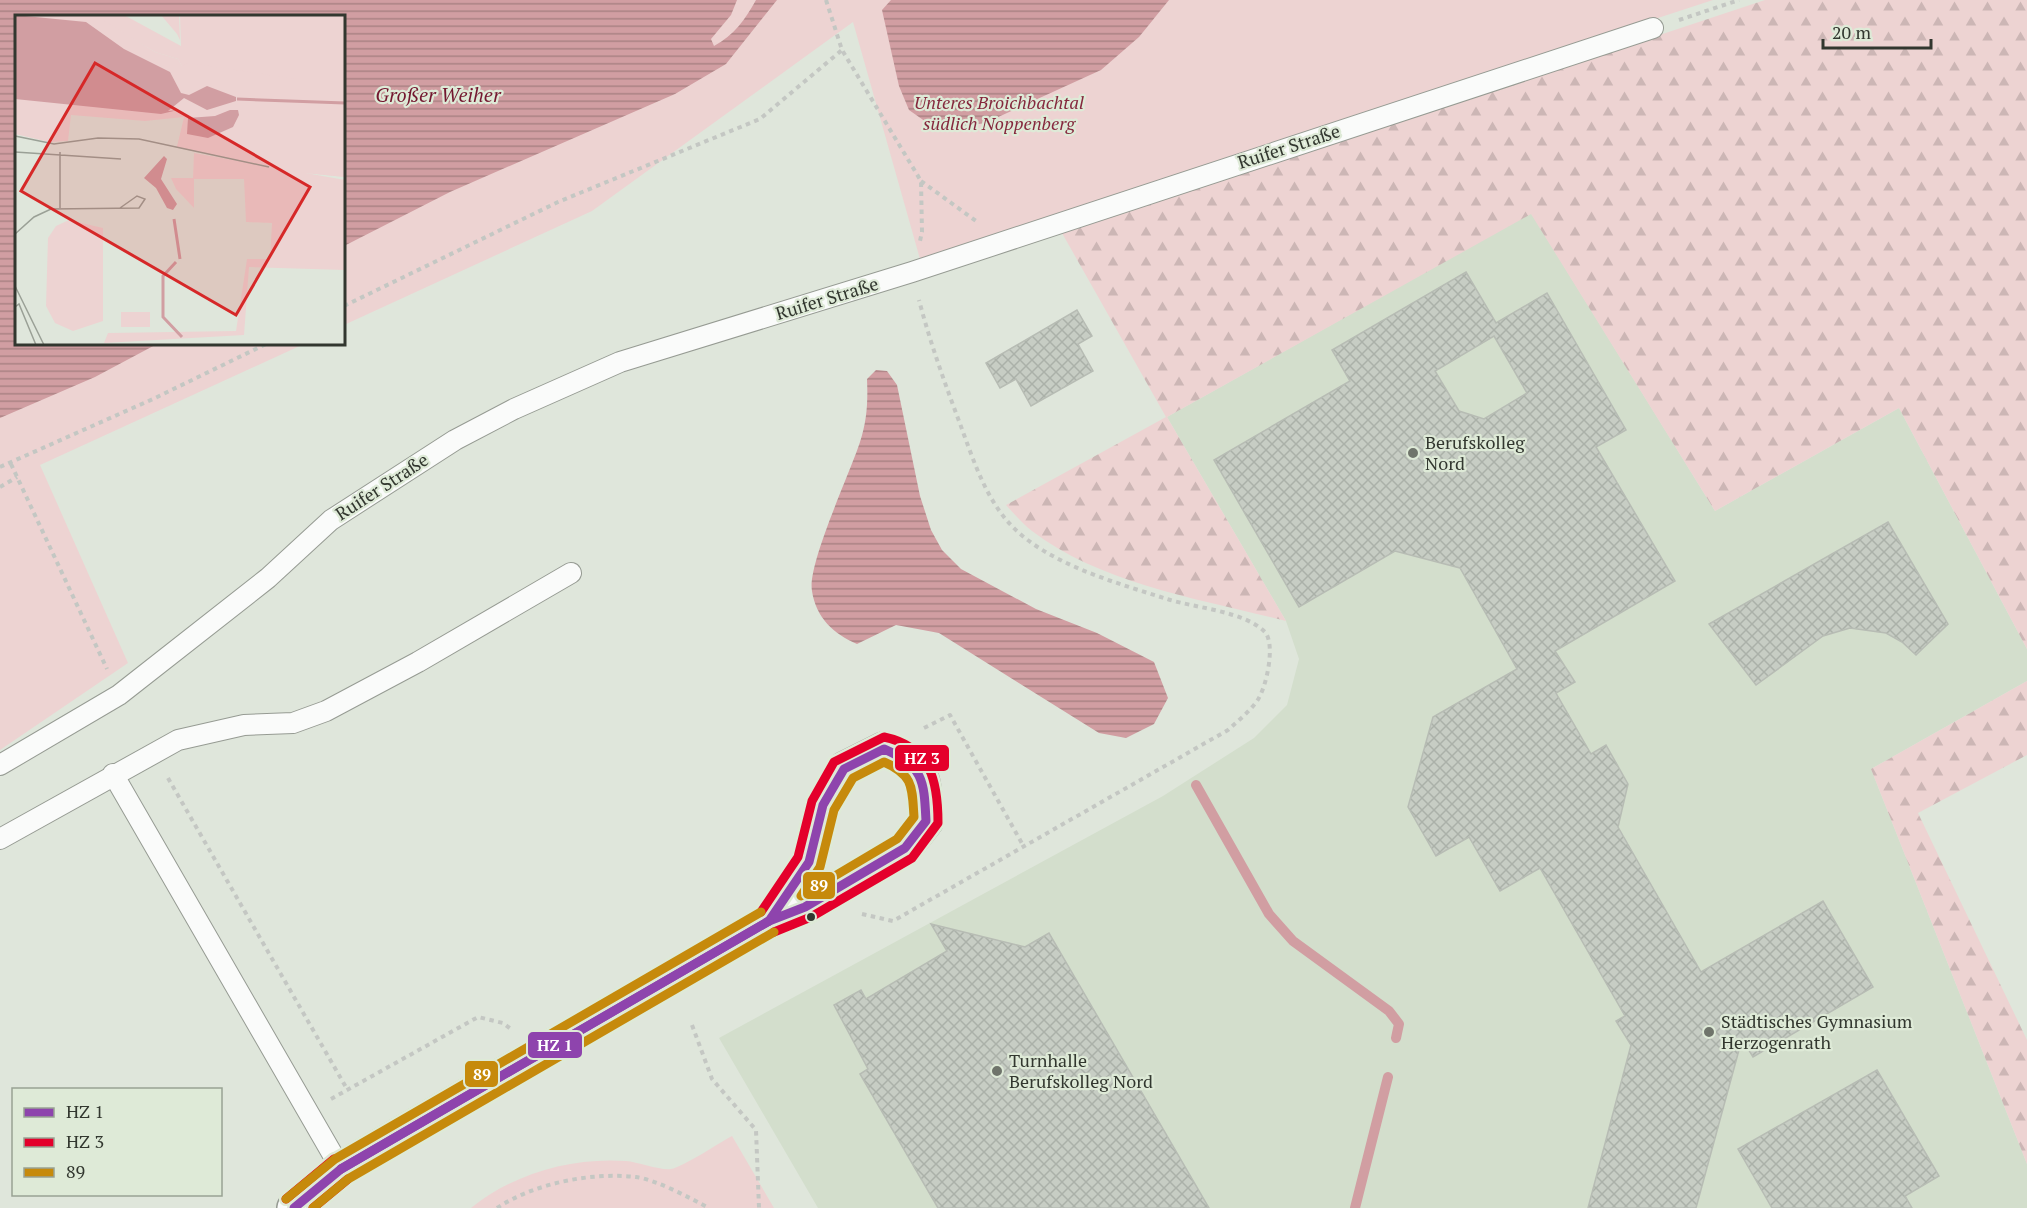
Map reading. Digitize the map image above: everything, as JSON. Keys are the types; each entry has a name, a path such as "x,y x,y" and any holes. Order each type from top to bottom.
{"street":[{"path":"294,1208 341,1169 769,921 812,903 905,848 926,821 923,776 905,757 885,749 844,770 823,805 809,862 769,921"}],"lane":[{"name":"Ruifer Straße","path":"0,765 119,695 268,578 331,520 455,440 514,409 620,362 912,272 1653,28"},
{"path":"0,839 113,774 178,740 244,725 293,723 326,711 418,662 571,573"},
{"path":"113,774 341,1169"}],"path":[{"path":"826,0 842,50 921,181 1005,241"},
{"path":"1653,28 1739,0"},
{"path":"345,306 558,202 760,119 842,50"},
{"path":"812,903 893,921 1228,730 1259,699 1270,663 1271,647 1266,633 1248,620 1179,603 1077,567 1024,537 1001,514 976,469 932,351 912,272 922,232 921,181"},
{"path":"0,468 265,345"},
{"path":"11,464 119,695"},
{"path":"0,487 17,477"},
{"path":"885,749 950,715 1024,847"},
{"path":"153,752 347,1089 478,1017 503,1023 538,1054"},
{"path":"692,1025 712,1078 756,1130 759,1208"},
{"path":"497,1208 537,1190 587,1177 638,1177 710,1208"}],"shaded area":[{"path":"1531,213 1715,511 1899,408 2027,649 2027,681 1871,769 2027,1164 2027,1208 818,1208 719,1038 1163,796 1254,738 1287,705 1299,659 1286,621 1167,417"}],"green space":[{"name":"Unteres Broichbachtal südlich Noppenberg","path":"0,0 1713,0 920,259 853,22 592,211 345,325 345,15 15,15 15,345 302,345 40,465 128,663 0,750"},
{"path":"1765,0 2027,0 2027,649 1899,408 1715,511 1531,214 1167,417 1286,621 1154,588 1089,564 1059,549 1032,531 1006,505 1166,417 1062,233"},
{"path":"2027,681 2027,755 1918,813 2027,1040 2027,1164 1871,769"},
{"path":"732,1136 774,1208 471,1208 505,1186 544,1170 605,1160 626,1161 671,1169 692,1160"}],"water":[{"name":"Großer Weiher","path":"0,0 737,0 731,15 711,39 714,46 738,26 756,0 777,0 726,64 675,94 450,192 345,245 345,15 15,15 15,345 155,345 95,377 0,418"},
{"path":"891,0 1169,0 1139,37 1101,70 985,123 936,129 909,110 899,86 882,10"},
{"path":"876,370 887,371 897,385 920,496 931,530 942,550 961,569 1036,609 1097,633 1154,662 1168,698 1154,724 1126,738 1099,733 939,633 896,625 857,644 827,624 814,601 812,578 830,518 860,442 867,411 867,379"}],"building":[{"path":"1466,272 1496,323 1547,293 1626,430 1596,447 1675,581 1555,651 1575,682 1556,693 1591,754 1606,745 1628,784 1618,827 1701,972 1823,901 1873,987 1753,1057 1742,1039 1696,1208 1588,1208 1631,1045 1616,1021 1625,1016 1540,868 1500,891 1469,837 1436,856 1408,807 1433,717 1517,669 1460,568 1395,551 1299,607 1214,460 1350,381 1332,350","holes":["1494,336 1527,393 1484,419 1459,411 1435,371"]},
{"path":"1077,310 1092,336 1078,344 1093,371 1031,406 1016,379 1000,388 986,363"},
{"path":"1888,522 1948,624 1916,655 1902,642 1886,633 1850,628 1823,636 1756,685 1709,624"},
{"name":"Turnhalle Berufskolleg Nord","path":"931,924 1025,947 1049,933 1209,1208 938,1208 860,1074 868,1069 834,1005 861,990 866,999 947,951"},
{"path":"1877,1070 1939,1176 1905,1196 1912,1208 1772,1208 1738,1149"}],"waterway":[{"path":"1196,785 1269,914 1293,941 1389,1011 1399,1024 1396,1038"},
{"path":"1355,1208 1388,1077"}],"transit line":[{"path":"761,912 798,857 812,801 834,762 884,737 900,742 922,758 933,780 938,823 912,858 811,917 774,932"},
{"path":"884,749 907,762 919,776 924,795 926,821 905,848 805,907 769,921 809,862 823,805 844,769 884,749"},
{"name":"89","path":"884,762 901,772 910,784 914,817 897,839 801,896 820,867 834,810 853,778 884,762"},
{"name":"89","path":"286,1199 335,1159 761,912"},
{"path":"341,1169 769,921"},
{"path":"341,1169 769,921"},
{"name":"89","path":"313,1208 348,1179 774,932"},
{"path":"286,1199 334,1159"},
{"path":"294,1208 341,1169"},
{"path":"313,1208 348,1179"}],"place":[{"name":"Berufskolleg Nord","path":"1413,453"},
{"name":"Städtisches Gymnasium Herzogenrath","path":"1709,1032"},
{"name":"Turnhalle Berufskolleg Nord","path":"997,1071"}]}
